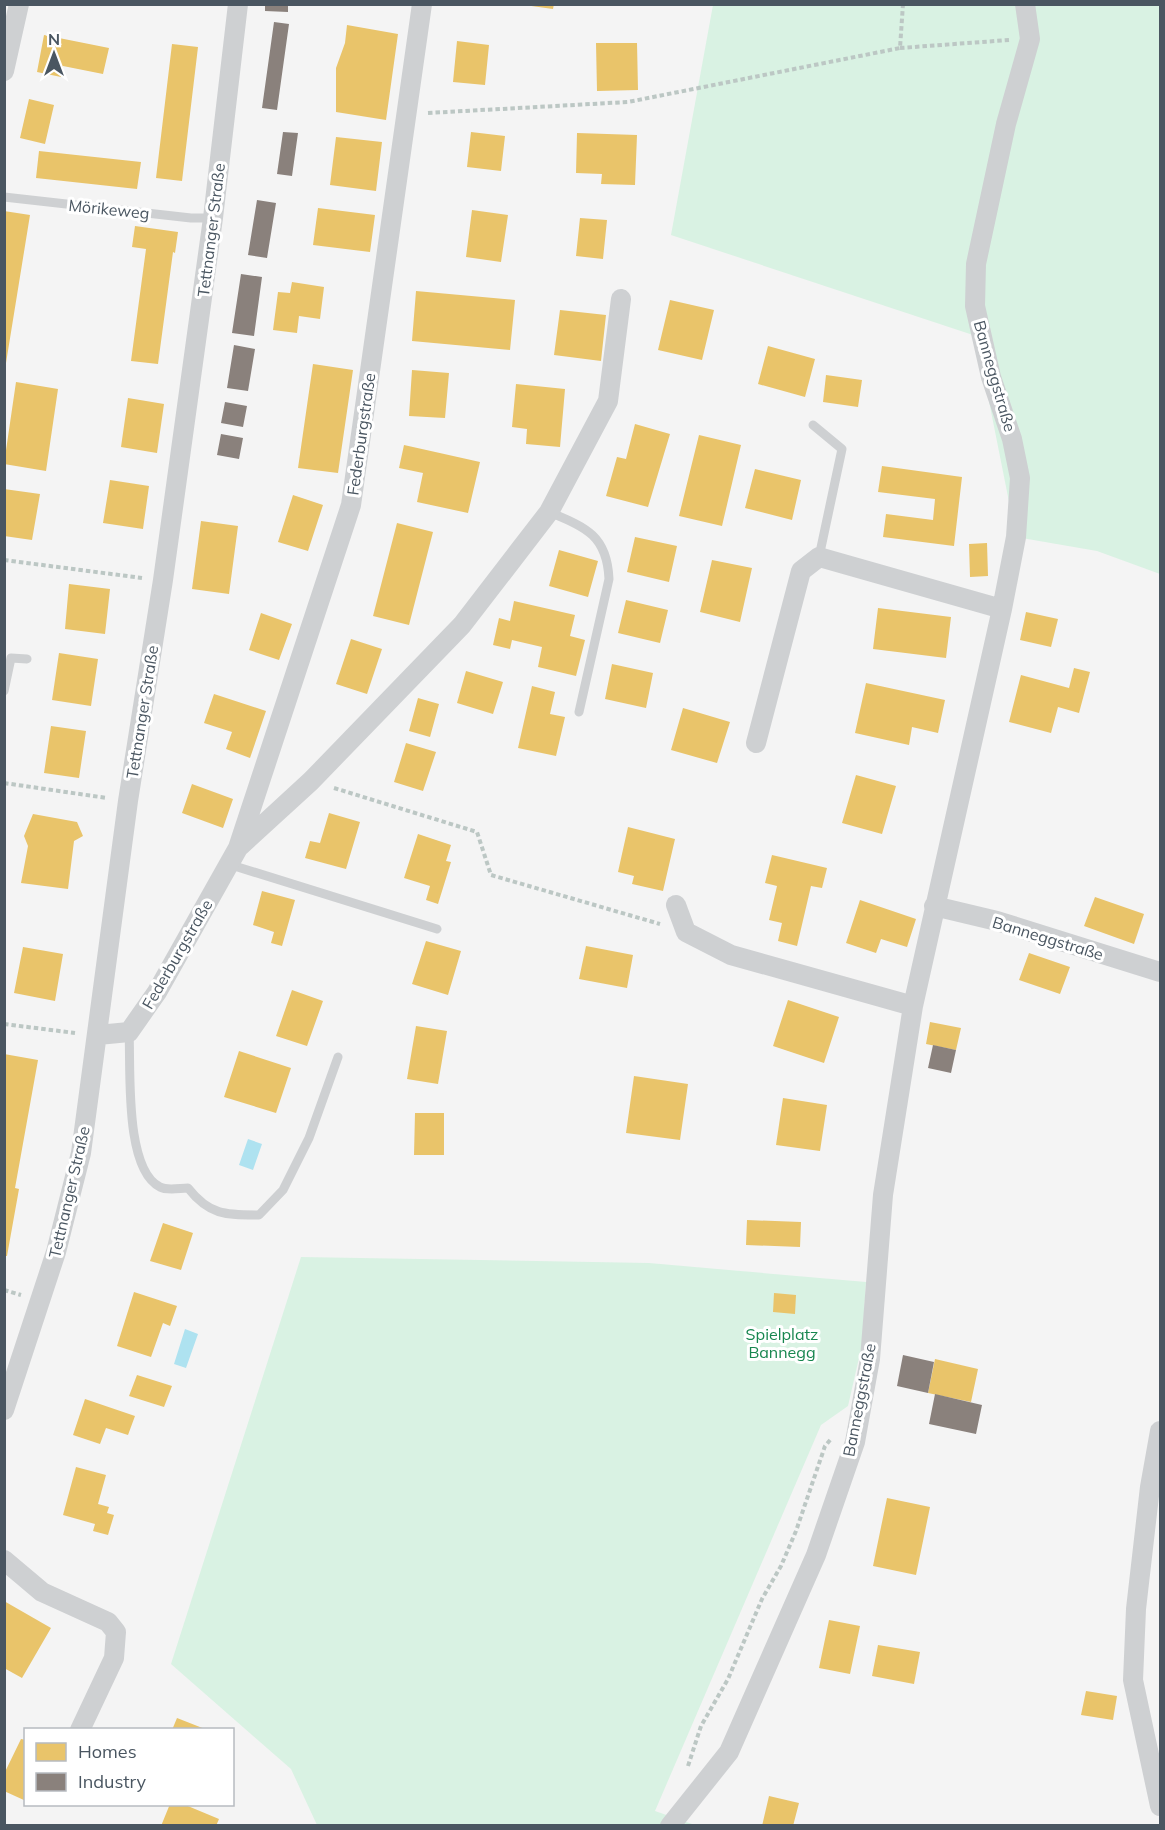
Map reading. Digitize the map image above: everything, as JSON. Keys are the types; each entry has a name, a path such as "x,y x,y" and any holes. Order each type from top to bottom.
{"street":[{"path":"4,71 19,4"},
{"name":"Tettnanger Straße","path":"4,1410 56,1252 79,1164 128,801 164,580 213,218 238,4"},
{"name":"Federburgstraße","path":"129,1032 157,992 233,856 351,505 422,4"},
{"name":"Banneggstraße","path":"670,1826 729,1752 816,1555 857,1428 870,1359 883,1195 913,1006 1016,537 1020,478 1012,439 991,377 975,306 976,264 1006,123 1030,39 1025,4"},
{"name":"Federburgstraße","path":"233,856 311,782 462,625 549,512 608,401 621,300"},
{"path":"756,743 801,571 819,557 1002,609"},
{"path":"676,905 686,932 731,955 913,1006"},
{"name":"Banneggstraße","path":"934,906 997,921 1161,972"},
{"path":"98,1035 129,1032"},
{"path":"1161,1431 1150,1487 1136,1609 1132,1680 1161,1806"},
{"path":"4,1560 42,1592 108,1622 116,1632 114,1658 81,1728"}],"lane":[{"name":"Mörikeweg","path":"4,197 191,218 213,218"},
{"path":"813,425 842,449 819,557"},
{"path":"549,512 587,528 608,560 609,579 579,712"},
{"path":"4,691 11,658 27,659"},
{"path":"233,856 437,929"},
{"path":"129,1032 134,1144 147,1177 161,1188 188,1188 198,1202 222,1215 259,1215 283,1190 309,1138 338,1057"}],"path":[{"path":"900,48 903,4"},
{"path":"405,114 628,102 900,48 1030,39"},
{"path":"4,560 116,576"},
{"path":"311,782 477,832 491,875 686,932"},
{"path":"4,783 88,795"},
{"path":"4,1024 98,1035"},
{"path":"687,1770 701,1726 728,1679 762,1599 781,1566 796,1531 825,1446 831,1439 857,1428"}],"green space":[{"path":"713,5 1160,5 1160,574 1097,551 1016,537 976,336 671,235"},
{"name":"Spielplatz Bannegg","path":"301,1257 649,1263 866,1282 862,1345 848,1406 821,1425 655,1811 695,1825 317,1825 291,1769 171,1664"}],"water":[{"path":"248,1139 262,1144 253,1170 239,1165"},
{"path":"185,1329 198,1334 186,1368 174,1364"}],"building: Homes":[{"path":"517,4 554,4 553,9"},
{"path":"347,25 398,34 386,120 336,112 336,68 345,43"},
{"path":"44,35 109,48 103,74 63,66 61,77 37,72"},
{"path":"457,41 489,45 485,85 453,82"},
{"path":"596,43 637,43 638,90 597,91"},
{"path":"172,44 198,47 182,181 156,178"},
{"path":"29,99 54,105 45,144 20,138"},
{"path":"471,132 505,136 501,171 467,167"},
{"path":"577,133 637,135 635,185 601,184 602,174 576,173"},
{"path":"336,137 382,142 376,191 330,185"},
{"path":"39,151 141,162 137,189 36,178"},
{"path":"318,208 375,215 370,252 313,245"},
{"path":"472,210 508,215 501,262 466,257"},
{"path":"4,211 30,215 6,363 4,362"},
{"path":"580,218 607,220 603,259 576,256"},
{"path":"135,226 178,232 175,253 173,252 158,364 131,361 146,249 132,247"},
{"path":"292,282 324,287 320,319 299,316 297,333 273,330 278,292 290,293"},
{"path":"416,291 515,300 510,350 412,341"},
{"path":"670,300 714,310 702,360 658,350"},
{"path":"560,310 606,315 601,361 554,355"},
{"path":"768,346 815,359 805,397 758,384"},
{"path":"313,364 353,370 338,473 298,468"},
{"path":"412,370 449,373 445,418 409,416"},
{"path":"826,375 862,380 858,407 823,402"},
{"path":"16,382 58,389 46,471 4,464"},
{"path":"516,384 565,389 560,447 526,444 527,429 512,427"},
{"path":"128,398 164,404 157,453 121,447"},
{"path":"635,424 670,434 648,507 606,496 617,457 626,459"},
{"path":"699,435 741,445 722,526 679,516"},
{"path":"404,445 480,462 468,513 417,502 423,473 399,468"},
{"path":"882,466 962,477 954,546 883,537 886,514 933,520 935,499 878,492"},
{"path":"755,469 801,480 792,520 745,508"},
{"path":"110,480 149,486 143,529 103,523"},
{"path":"4,489 40,494 32,540 4,536"},
{"path":"293,495 323,505 308,551 278,542"},
{"path":"201,521 238,526 229,594 192,589"},
{"path":"397,523 433,532 409,625 373,616"},
{"path":"635,537 677,546 669,582 627,572"},
{"path":"987,543 988,576 970,577 969,544"},
{"path":"559,550 598,561 588,597 549,586"},
{"path":"712,560 752,568 740,622 700,612"},
{"path":"69,584 110,589 105,634 65,629"},
{"path":"626,600 668,610 660,643 618,633"},
{"path":"514,601 575,615 570,636 585,640 576,676 538,667 542,647 512,640 510,649 493,645 499,618 510,621"},
{"path":"878,608 951,617 946,658 873,649"},
{"path":"1026,612 1058,619 1051,647 1020,640"},
{"path":"261,613 292,624 279,660 249,650"},
{"path":"351,639 382,649 367,694 336,684"},
{"path":"59,653 98,659 91,706 52,700"},
{"path":"612,664 653,673 646,708 605,699"},
{"path":"1074,668 1090,672 1079,713 1058,707 1051,733 1009,722 1021,675 1069,688"},
{"path":"466,671 503,682 493,714 457,703"},
{"path":"866,683 945,700 938,733 912,727 909,745 855,733"},
{"path":"532,686 555,692 550,714 565,717 556,756 518,748"},
{"path":"214,694 266,711 250,758 226,749 232,732 204,723"},
{"path":"418,698 439,704 430,737 409,731"},
{"path":"683,708 730,722 717,763 671,750"},
{"path":"51,726 86,731 79,778 44,773"},
{"path":"406,743 436,752 423,791 394,782"},
{"path":"856,775 896,786 882,834 842,823"},
{"path":"192,784 233,799 223,828 182,813"},
{"path":"329,813 360,822 346,869 305,858 310,841 320,843"},
{"path":"33,814 77,822 83,836 74,841 68,889 21,883 28,846 24,836"},
{"path":"628,827 675,839 663,891 632,884 634,876 618,872"},
{"path":"418,834 451,845 446,861 451,862 438,904 426,900 430,886 404,878"},
{"path":"772,855 827,868 822,888 811,886 797,946 778,941 782,923 769,920 777,886 765,883"},
{"path":"262,891 295,900 282,946 271,943 274,932 253,925"},
{"path":"1095,897 1144,914 1134,944 1084,926"},
{"path":"860,900 916,919 907,947 881,939 876,953 846,943"},
{"path":"426,941 461,951 448,995 412,984"},
{"path":"586,946 633,955 627,988 579,979"},
{"path":"23,947 63,954 55,1001 14,993"},
{"path":"1029,953 1070,967 1060,994 1019,980"},
{"path":"292,990 323,1001 307,1046 276,1036"},
{"path":"788,1000 839,1017 824,1063 773,1046"},
{"path":"930,1022 961,1028 956,1050 926,1044"},
{"path":"416,1026 447,1031 438,1084 407,1079"},
{"path":"239,1051 291,1068 276,1113 224,1097"},
{"path":"4,1054 38,1060 15,1188 19,1189 7,1256 4,1256"},
{"path":"634,1076 688,1084 680,1140 626,1133"},
{"path":"783,1098 827,1105 820,1151 776,1145"},
{"path":"415,1113 444,1113 444,1155 414,1155"},
{"path":"747,1220 801,1222 800,1247 746,1245"},
{"path":"163,1223 193,1233 181,1270 150,1261"},
{"path":"134,1292 177,1306 170,1326 163,1323 151,1357 117,1346"},
{"path":"774,1293 796,1295 795,1314 773,1312"},
{"path":"935,1359 978,1369 971,1402 928,1393"},
{"path":"137,1375 172,1386 164,1407 129,1396"},
{"path":"85,1399 135,1416 128,1435 106,1428 100,1444 73,1435"},
{"path":"76,1467 106,1475 98,1504 109,1507 107,1513 114,1515 108,1535 93,1531 95,1524 63,1515"},
{"path":"887,1498 930,1507 916,1575 873,1566"},
{"path":"4,1601 51,1628 22,1678 4,1668"},
{"path":"829,1620 860,1626 850,1674 819,1668"},
{"path":"878,1645 920,1652 914,1684 872,1676"},
{"path":"1086,1691 1117,1696 1113,1720 1081,1715"},
{"path":"177,1718 202,1728 173,1728"},
{"path":"21,1739 24,1740 24,1800 4,1791 4,1774"},
{"path":"769,1796 799,1803 793,1826 762,1826"},
{"path":"169,1806 188,1806 219,1819 216,1826 161,1826"}],"building: Industry":[{"path":"265,4 288,4 288,12 265,11"},
{"path":"274,22 289,24 277,110 262,108"},
{"path":"283,132 298,133 292,176 277,174"},
{"path":"257,200 276,203 267,258 248,255"},
{"path":"241,274 262,277 254,336 232,333"},
{"path":"234,345 255,349 248,391 227,388"},
{"path":"225,402 247,406 243,427 221,423"},
{"path":"221,434 243,438 239,459 217,455"},
{"path":"933,1045 956,1050 951,1073 928,1068"},
{"path":"903,1355 934,1362 928,1393 897,1386"},
{"path":"935,1394 982,1405 976,1434 929,1424"}]}
